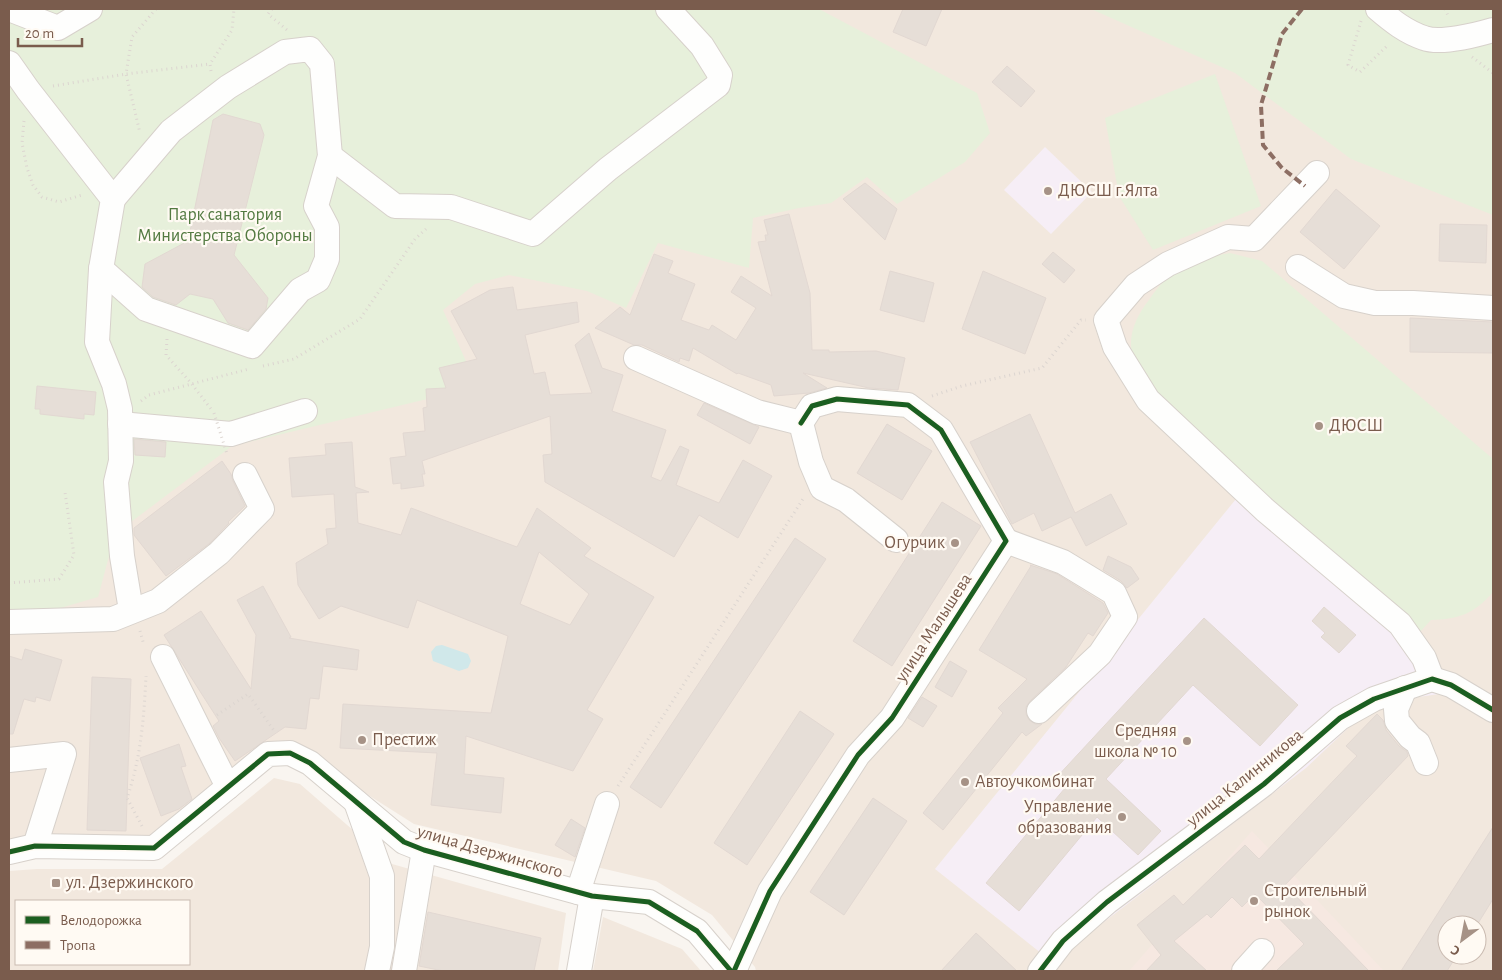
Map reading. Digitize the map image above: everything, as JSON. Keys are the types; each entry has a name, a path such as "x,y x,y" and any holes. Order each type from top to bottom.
{"street":[{"path":"9,9 58,28 90,9"},
{"path":"330,156 395,206 451,207 533,234 608,169 718,85 720,75 702,46 668,9"},
{"path":"1370,14 1425,39 1458,39 1493,30"},
{"path":"101,269 146,309 252,346 300,290 318,280 327,259 327,227 316,206 330,156 322,64 310,49 285,52 228,87 171,131 146,160 108,194 101,269 97,342 114,384 120,420 121,461 116,482 122,556 132,610"},
{"path":"9,62 28,90 108,194"},
{"path":"1316,173 1254,239 1228,237 1168,264 1136,285 1106,320 1115,347 1148,400 1264,510 1400,624 1424,658 1432,679 1451,685 1493,710"},
{"path":"1298,267 1344,296 1375,303 1413,303 1493,308"},
{"path":"636,358 757,412 801,423"},
{"path":"896,540 846,500 822,488 801,423 812,406 837,399 908,405 941,430 1006,541 1063,562 1114,592 1125,617 1100,654 1038,711"},
{"path":"120,420 231,434 306,411"},
{"path":"9,622 113,619 158,601 219,553 262,509 245,475"},
{"name":"улица Малышева","path":"732,971 770,891 858,754 892,718 1006,541"},
{"path":"152,658 198,728 228,787"},
{"name":"улица Калинникова","path":"1040,971 1063,941 1107,902 1264,784 1340,718 1374,699 1432,679"},
{"path":"1405,688 1396,709 1397,721 1418,743 1426,763"},
{"path":"9,852 35,846 154,848 268,754 290,753"},
{"name":"улица Дзержинского","path":"290,753 310,763 404,842 424,850 585,894 649,902 697,931 732,971"},
{"path":"9,760 64,754 35,846"},
{"path":"355,800 382,876 382,947 376,971"},
{"path":"579,971 585,894 607,804"},
{"path":"404,971 424,850"},
{"path":"1244,971 1262,951"}],"path":[{"path":"146,160 126,74 132,38 156,9"},
{"path":"108,194 59,202 42,197 33,185 22,143 28,90 126,74 210,64 232,30 234,9"},
{"path":"1370,14 1348,66 1360,72 1404,29"},
{"path":"120,420 149,394 294,359 360,319 416,239 451,207"},
{"path":"167,316 166,355 214,413 227,454"},
{"path":"908,405 962,386 1042,368 1081,320 1106,320"},
{"path":"607,804 817,476"},
{"path":"9,583 59,579 74,555 65,492"},
{"path":"132,610 152,658 136,773 127,798 154,848"},
{"path":"198,728 248,694 290,753"}],"shaded area":[{"path":"9,9 1493,9 1493,971 756,971 755,967 712,915 656,881 414,824 313,760 290,753 150,843 9,843"},
{"name":"ДЮСШ г.Ялта","path":"1045,147 1092,192 1051,234 1004,190"},
{"name":"Средняя школа № 10","path":"1249,483 1419,633 1446,693 1391,701 1363,714 1306,768 1071,947 1056,965 935,869"},
{"path":"274,778 300,784 392,864 566,913 558,971 9,971 9,871 37,869 162,869"},
{"name":"Строительный рынок","path":"1252,831 1384,971 1129,971"},
{"path":"603,917 682,949 701,971 593,971"}],"green space":[{"name":"Парк санатория Министерства Обороны","path":"9,9 819,9 977,93 990,133 965,162 897,204 867,177 831,203 753,218 749,268 658,243 626,308 587,291 509,275 475,284 443,310 469,368 448,394 232,446 115,534 98,597 9,623"},
{"path":"1091,9 1493,9 1493,215 1351,159 1235,73"},
{"path":"1215,74 1261,206 1153,250 1119,196 1105,118"},
{"name":"ДЮСШ","path":"1230,253 1262,261 1493,459 1493,592 1479,606 1458,617 1431,620 1419,633 1147,393 1139,376 1131,346 1134,328 1142,310 1161,284 1170,276 1186,266 1204,259"}],"water":[{"path":"442,645 468,654 471,661 468,668 459,671 433,661 431,652 436,646"}],"building":[{"path":"903,9 942,9 926,46 893,32"},
{"path":"1007,66 1035,91 1021,107 992,82"},
{"path":"223,114 260,124 264,135 234,255 268,298 266,309 248,330 228,323 213,299 190,294 176,305 153,297 142,287 145,264 188,241 213,120"},
{"path":"865,183 897,209 885,240 843,199"},
{"path":"1336,189 1380,226 1344,269 1300,232"},
{"path":"789,214 810,293 812,350 829,350 829,352 876,351 905,358 898,390 869,388 803,373 827,388 809,393 774,396 771,385 737,374 693,348 689,361 680,358 679,362 642,345 634,345 595,328 620,307 630,315 654,254 673,261 668,273 695,284 681,320 709,330 712,325 736,340 756,308 731,292 741,276 772,296 758,242 766,241 765,235 768,235 764,220"},
{"path":"1440,224 1487,225 1486,263 1439,261"},
{"path":"1053,252 1075,270 1064,283 1042,264"},
{"path":"890,271 934,283 924,322 880,310"},
{"path":"983,271 1046,298 1025,354 962,329"},
{"path":"513,287 517,310 577,302 579,322 525,335 534,374 545,372 550,395 592,393 575,345 589,333 602,368 623,375 612,411 666,430 651,477 661,481 680,446 689,450 676,485 719,503 743,460 772,476 738,538 699,515 674,557 545,482 543,455 552,454 550,416 422,461 425,474 422,474 424,486 401,489 401,483 393,484 390,458 406,456 403,433 425,431 423,408 427,407 426,389 446,388 439,368 477,359 451,311 490,290"},
{"path":"1410,318 1493,322 1493,353 1410,352"},
{"path":"37,386 96,392 94,415 84,414 84,419 40,414 40,409 35,409"},
{"path":"704,403 759,427 750,444 697,415"},
{"path":"1030,414 1075,513 1111,494 1127,524 1086,546 1071,517 1042,531 1034,513 1012,524 970,442"},
{"path":"887,424 932,451 902,500 857,473"},
{"path":"134,439 166,442 165,457 135,455"},
{"path":"352,442 355,487 369,492 356,493 358,523 401,535 411,508 517,547 537,508 591,548 584,556 654,597 587,710 603,719 573,771 466,736 464,774 504,778 501,813 431,805 437,753 340,748 343,704 491,713 508,636 417,600 408,628 341,606 319,619 298,585 296,563 328,544 326,529 336,528 334,494 292,497 289,458 326,455 325,444","holes":["539,552 589,594 570,625 520,604"]},
{"path":"222,461 231,474 245,506 210,543 166,576 134,535 134,528"},
{"path":"942,502 981,526 892,666 853,641"},
{"path":"795,538 826,559 661,808 630,787"},
{"path":"1108,556 1131,567 1139,579 1127,588 1121,581 1103,570"},
{"path":"1030,565 1057,574 1103,603 1108,613 1093,636 1088,633 1066,667 1026,707 1026,714 1029,720 1035,724 1042,724 1026,736 1022,732 943,830 923,813 1003,713 998,708 1027,679 979,650"},
{"path":"263,586 291,637 289,638 359,650 357,670 323,666 319,699 310,698 306,729 285,727 235,761 213,726 219,721 164,635 201,611 251,689 256,635 237,600"},
{"path":"1324,607 1356,635 1339,653 1321,637 1325,633 1312,621"},
{"path":"1204,618 1298,705 1260,746 1193,685 1106,779 1161,831 1138,855 1097,817 1019,911 986,883 1065,788 1055,779"},
{"path":"25,649 62,660 50,701 36,697 35,702 24,699 13,734 9,734 9,656 22,660"},
{"path":"950,661 967,671 952,697 935,687"},
{"path":"92,677 131,679 126,831 87,830"},
{"path":"922,697 937,706 923,727 908,718"},
{"path":"800,711 834,734 747,865 714,843"},
{"path":"1377,714 1383,720 1386,730 1399,746 1407,752 1408,756 1285,885 1369,971 1276,971 1304,944 1255,894 1242,907 1232,897 1211,918 1207,914 1174,941 1207,971 1146,971 1161,955 1137,925 1174,895 1183,905 1245,845 1259,859 1357,756 1346,746"},
{"path":"179,744 186,766 181,767 192,799 179,809 161,816 140,758"},
{"path":"873,798 907,821 844,915 810,892"},
{"path":"571,819 585,828 575,857 555,845"},
{"path":"1493,827 1493,899 1483,915 1437,915 1437,965 1451,965 1447,971 1401,971"},
{"path":"428,912 541,938 534,971 443,971 419,966"},
{"path":"976,933 1017,971 941,971"}],"marked path":[{"path":"1302,9 1282,34 1261,105 1263,145 1282,168 1305,186"}],"cycle path":[{"path":"734,971 770,891 858,755 892,718 1006,541 941,430 908,405 837,399 812,406 801,423"},
{"path":"1040,971 1063,941 1107,902 1264,784 1340,718 1374,699 1432,679 1451,685 1493,710"},
{"path":"9,852 35,846 154,848 268,754 290,753 310,763 404,842 424,850 592,896 649,902 697,931 731,971"}],"place":[{"name":"ДЮСШ г.Ялта","path":"1048,191"},
{"name":"ДЮСШ","path":"1319,426"},
{"name":"Огурчик","path":"955,543"},
{"name":"Престиж","path":"362,740"},
{"name":"Средняя школа № 10","path":"1187,741"},
{"name":"Автоучкомбинат","path":"965,782"},
{"name":"Управление образования","path":"1122,817"},
{"name":"ул. Дзержинского","path":"56,883"},
{"name":"Строительный рынок","path":"1254,901"}]}
